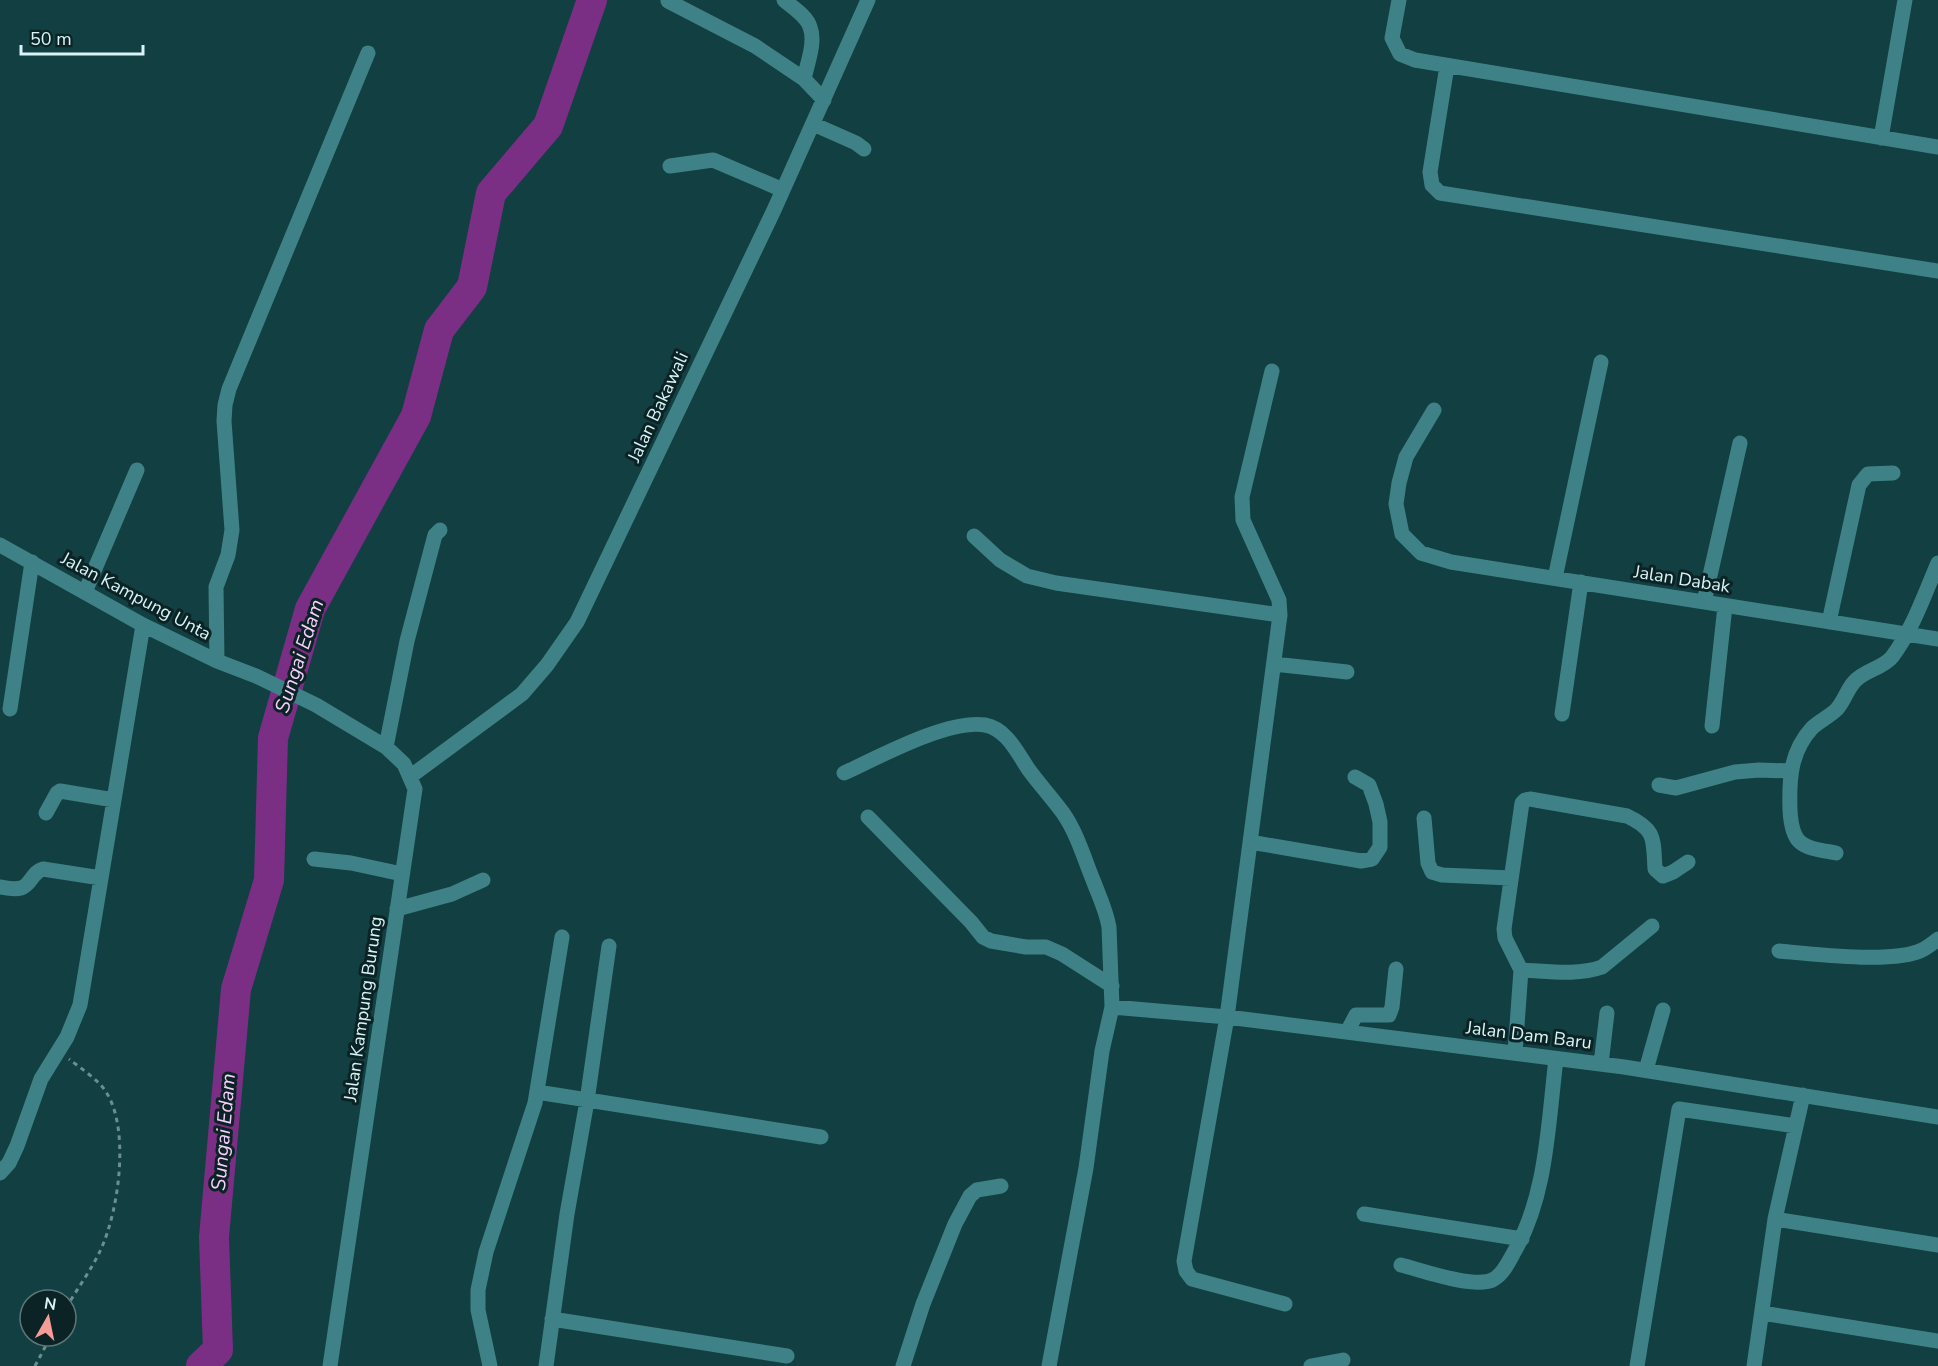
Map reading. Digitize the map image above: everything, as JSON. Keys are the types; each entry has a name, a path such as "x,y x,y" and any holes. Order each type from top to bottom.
{"street":[{"path":"784,0 802,16 810,27 812,44 804,79"},
{"name":"Jalan Bakawali","path":"411,776 522,694 547,665 577,621 783,190 868,0"},
{"path":"1399,0 1392,38 1400,54 1415,60 1938,147"},
{"path":"1881,138 1905,0"},
{"path":"668,2 755,46 804,79 824,100"},
{"path":"217,661 216,587 228,555 232,530 224,421 225,405 234,378 368,53"},
{"path":"1447,66 1430,172 1432,185 1440,193 1938,271"},
{"path":"813,124 856,143 864,149"},
{"path":"670,166 713,160 783,190"},
{"path":"1555,578 1601,362"},
{"path":"1272,371 1242,497 1243,519 1279,600 1280,615 1227,1017 1184,1261 1186,1271 1192,1278 1286,1304"},
{"name":"Jalan Dabak","path":"1434,410 1406,457 1396,504 1402,534 1421,554 1451,562 1938,639"},
{"path":"1704,602 1740,443"},
{"path":"85,592 137,470"},
{"path":"1829,622 1859,485 1868,474 1893,473"},
{"path":"411,776 404,764 386,747 407,641 435,535 440,530"},
{"path":"974,536 999,560 1027,576 1056,583 1280,615"},
{"name":"Jalan Kampung Unta","path":"0,545 143,625 316,705 386,747"},
{"path":"10,710 32,562"},
{"path":"1836,853 1805,847 1795,837 1790,816 1791,771 1796,752 1813,726 1839,707 1854,682 1890,659 1907,634 1938,563"},
{"path":"1562,714 1581,582"},
{"path":"1712,726 1725,606"},
{"path":"0,1173 9,1163 41,1079 74,1023 80,1005 143,625"},
{"path":"1274,664 1347,672"},
{"path":"844,773 908,743 959,725 987,725 1003,735 1021,754 1032,774 1064,815 1083,853 1108,921 1112,1006 1102,1051 1086,1168 1049,1366"},
{"path":"1659,785 1676,788 1735,772 1791,771"},
{"name":"Jalan Kampung Burung","path":"330,1366 415,789 411,776"},
{"path":"1250,842 1361,861 1372,859 1380,847 1380,822 1369,785 1355,777"},
{"path":"46,813 60,791 114,800"},
{"path":"1515,1053 1521,970 1505,938 1504,929 1522,803 1525,800 1628,816 1641,822 1653,836 1655,870 1663,876 1688,862"},
{"path":"868,817 983,937 991,941 1016,945 1046,947 1062,954 1112,986"},
{"path":"1424,818 1428,863 1432,872 1442,875 1511,878"},
{"path":"314,859 351,863 402,874"},
{"path":"0,887 25,886 36,871 43,869 101,878"},
{"path":"397,909 452,894 483,880"},
{"path":"1521,970 1581,972 1602,967 1652,926"},
{"path":"490,1366 478,1310 478,1290 486,1252 528,1127 537,1092 562,937"},
{"path":"1779,951 1860,957 1897,955 1921,951 1938,939"},
{"path":"546,1366 609,946"},
{"path":"1347,1032 1356,1015 1389,1015 1396,969"},
{"name":"Jalan Dam Baru","path":"1112,1006 1227,1017 1646,1070 1938,1117"},
{"path":"1646,1070 1663,1010"},
{"path":"1601,1064 1608,1013"},
{"path":"1401,1265 1470,1283 1493,1280 1505,1269 1522,1239 1538,1190 1556,1059"},
{"path":"537,1092 820,1137"},
{"path":"1754,1366 1775,1219 1803,1095"},
{"path":"1637,1366 1679,1108 1796,1126"},
{"path":"903,1366 923,1304 955,1224 970,1196 977,1190 1001,1186"},
{"path":"1364,1214 1522,1239"},
{"path":"1775,1219 1938,1245"},
{"path":"1762,1313 1938,1341"},
{"path":"552,1319 788,1356"},
{"path":"1311,1366 1342,1360"}],"path":[{"path":"58,1050 104,1088 115,1111 120,1155 118,1193 101,1248 78,1288"},
{"path":"36,1366 45,1348"}],"waterway":[{"name":"Sungai Edam","path":"201,1366 218,1350 214,1237 236,989 269,880 273,738 310,609 416,416 439,330 472,287 491,193 548,126 592,0"}]}
